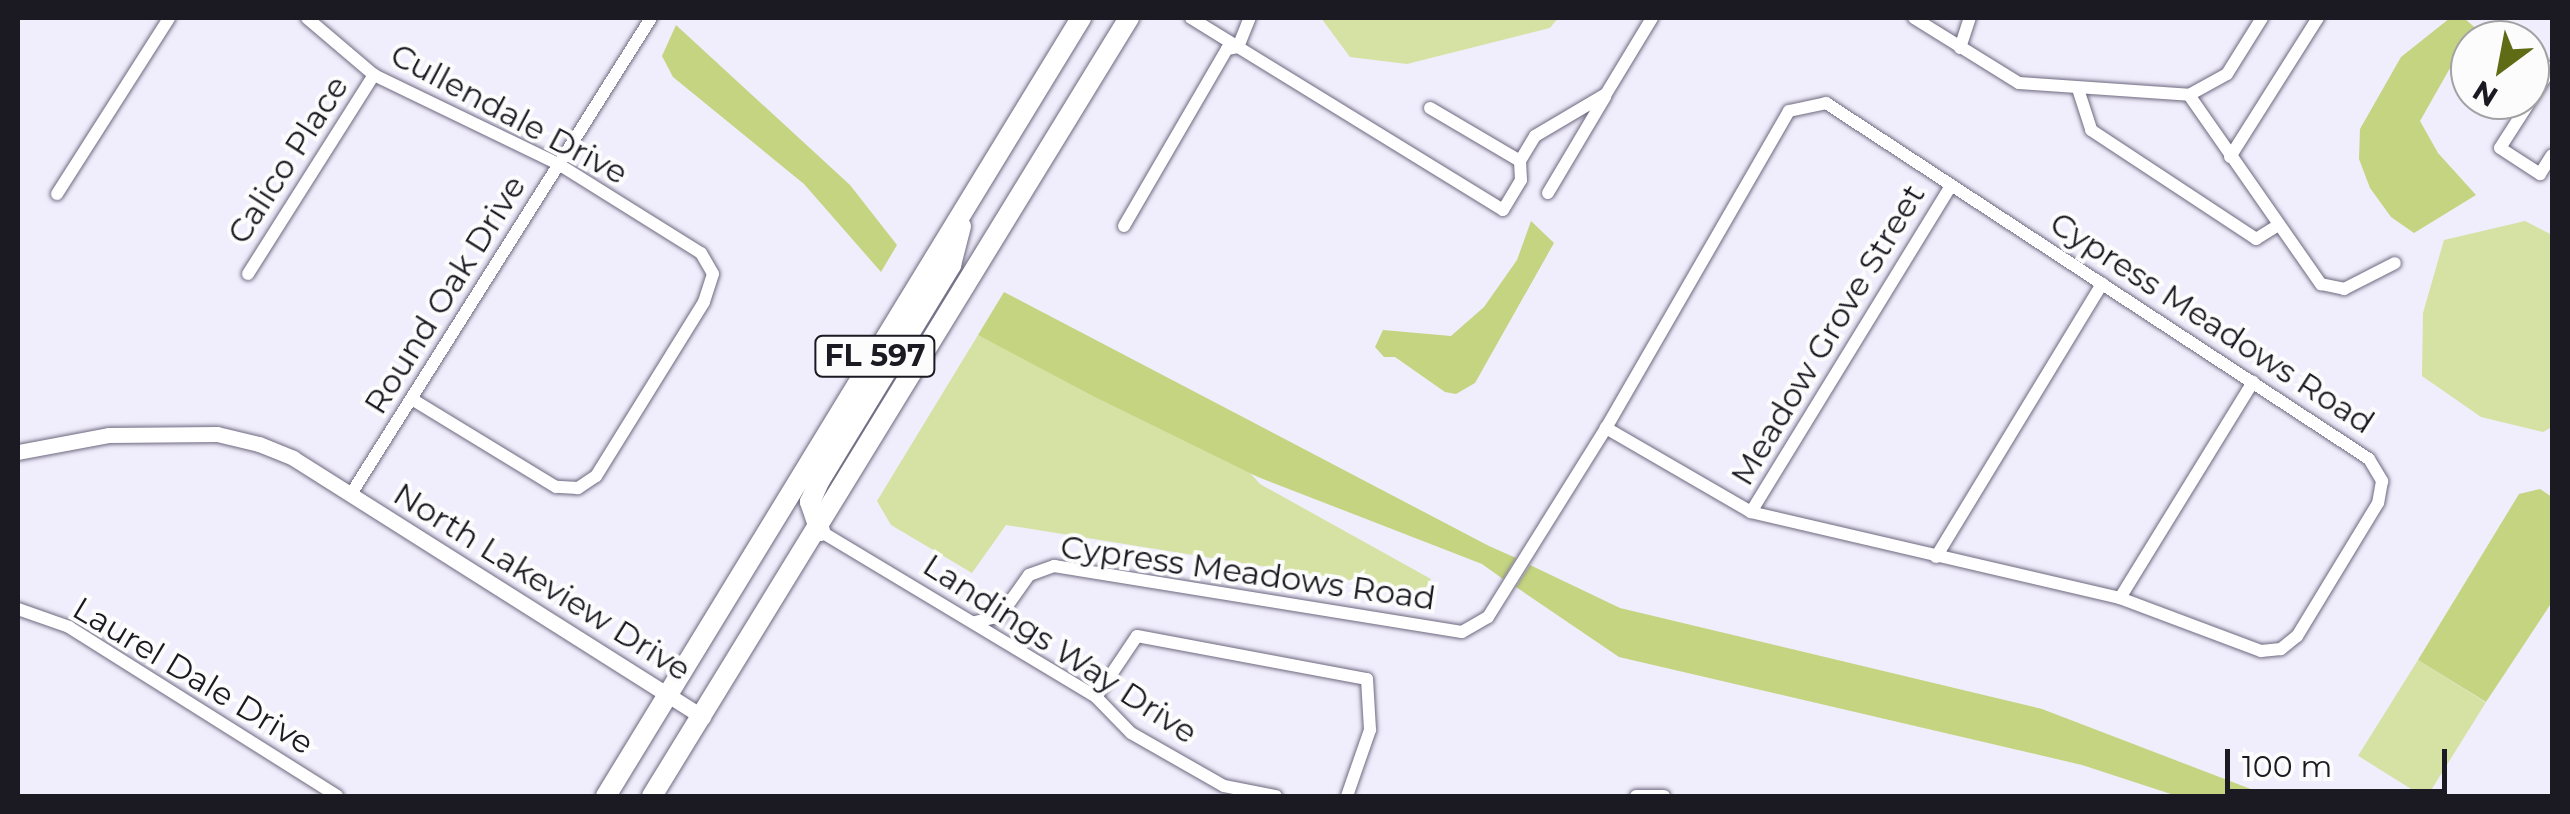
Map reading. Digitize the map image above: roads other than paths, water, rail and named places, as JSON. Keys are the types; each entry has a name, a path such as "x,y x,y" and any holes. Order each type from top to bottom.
{"main road":[{"name":"FL 597","path":"606,796 1081,18"},
{"name":"FL 597","path":"652,796 820,531 1129,18"},
{"path":"820,531 810,502 951,266 967,204"}],"street":[{"path":"57,194 169,18"},
{"name":"Cullendale Drive","path":"307,18 374,76 560,165 701,253 713,274 704,302 596,476 578,488 556,487 412,399"},
{"name":"Round Oak Drive","path":"380,449 651,18"},
{"path":"1192,18 1503,210 1521,180 1520,161 1535,136 1606,94"},
{"path":"1238,47 1250,18"},
{"path":"1548,193 1652,18"},
{"path":"1914,18 2018,83 2079,92 2189,95 2227,74 2262,18"},
{"path":"1960,48 1970,18"},
{"path":"2230,156 2318,18"},
{"path":"1124,226 1227,49 1238,47"},
{"path":"2552,67 2500,148 2540,174 2552,155"},
{"name":"Calico Place","path":"248,274 374,76"},
{"path":"2079,92 2092,130 2256,239 2277,226"},
{"path":"2189,95 2277,226 2322,284 2344,289 2395,263"},
{"name":"Cypress Meadows Road","path":"975,622 1000,616 1029,575 1054,566 1462,632 1488,616 1606,428 1789,111 1826,103 2368,459 2382,480 2378,503 2297,636 2281,649 2261,651 2120,598 1752,512 1606,428"},
{"path":"1430,108 1520,161"},
{"name":"Meadow Grove Street","path":"1752,512 1951,185"},
{"path":"1936,557 2102,284"},
{"path":"2120,598 2252,382"},
{"name":"North Lakeview Drive","path":"18,452 109,435 217,434 293,458 703,717"},
{"name":"North Lakeview Drive","path":"351,494 380,449"},
{"name":"Landings Way Drive","path":"820,531 1096,697 1131,733 1224,786 1276,796"},
{"name":"Laurel Dale Drive","path":"18,610 69,627 337,796"},
{"path":"1096,697 1138,636 1368,679 1370,730 1347,796"},
{"path":"1636,796 1664,796"}]}
